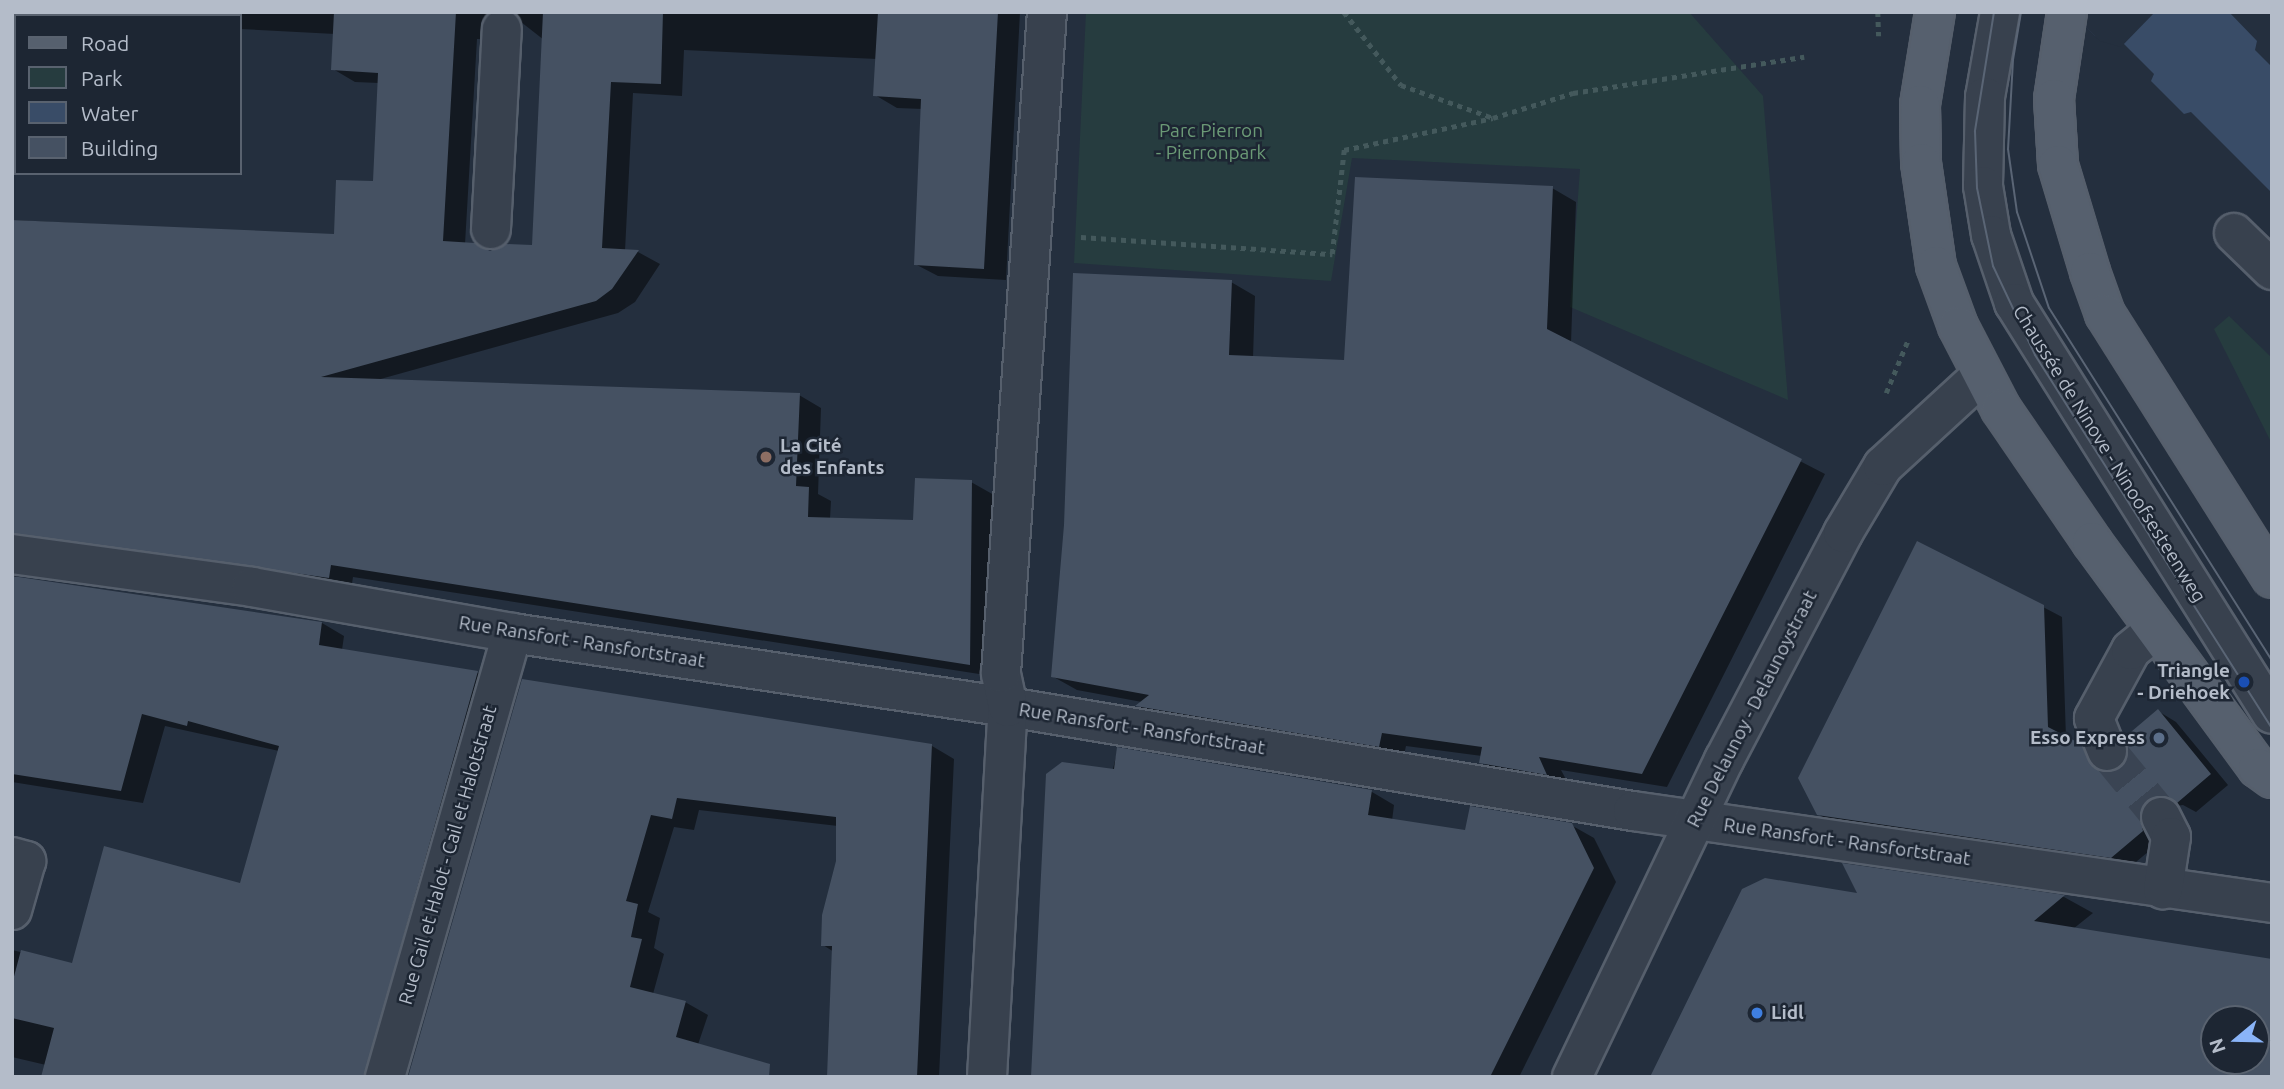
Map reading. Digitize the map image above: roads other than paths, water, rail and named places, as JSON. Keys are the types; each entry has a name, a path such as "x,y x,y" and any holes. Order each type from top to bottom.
{"main road":[{"path":"1935,12 1920,105 1927,220 1939,275 1981,376 2156,630 2258,768 2272,778"},
{"path":"2067,12 2054,99 2058,164 2105,314 2272,578"}],"street":[{"path":"987,1077 1008,707 1001,673 1035,234 1047,12"},
{"name":"Chaussée de Ninove - Ninoofsesteenweg","path":"2000,12 1985,97 1983,186 1991,235 2014,303 2272,714"},
{"name":"Chaussée de Ninove - Ninoofsesteenweg","path":"2015,12 2003,104 2002,150 2011,213 2043,310 2272,673"},
{"path":"491,229 502,29"},
{"path":"2234,233 2272,270"},
{"name":"Rue Delaunoy - Delaunoystraat","path":"1572,1077 1695,820 1843,533 1884,466 1981,376"},
{"name":"Rue Ransfort - Ransfortstraat","path":"12,554 252,587 512,633 1008,707 1695,820 2272,903"},
{"path":"2107,751 2094,718 2131,650 2156,630"},
{"name":"Rue Cail et Halot - Cail et Halotstraat","path":"385,1077 512,633"},
{"path":"2161,817 2171,837 2162,889"},
{"path":"12,857 26,861 12,910"}],"water":[{"path":"2070,12 2229,12 2257,41 2255,50 2272,67 2272,193 2191,112 2184,114 2151,81 2154,74 2124,44 2095,36"}],"tunnel":[{"path":"2107,751 2161,817"}],"tram line":[{"path":"1994,12 1975,131 1977,188 1993,266 2035,355 2272,728"},
{"path":"2021,12 2013,60 2008,149 2017,212 2049,308 2272,661"}],"place":[{"name":"La Cité des Enfants","path":"766,457"},
{"name":"Triangle - Driehoek","path":"2244,682"},
{"name":"Esso Express","path":"2159,738"},
{"name":"Lidl","path":"1757,1013"}],"park label":[{"name":"Parc Pierron - Pierronpark","path":"1211,142"}]}
